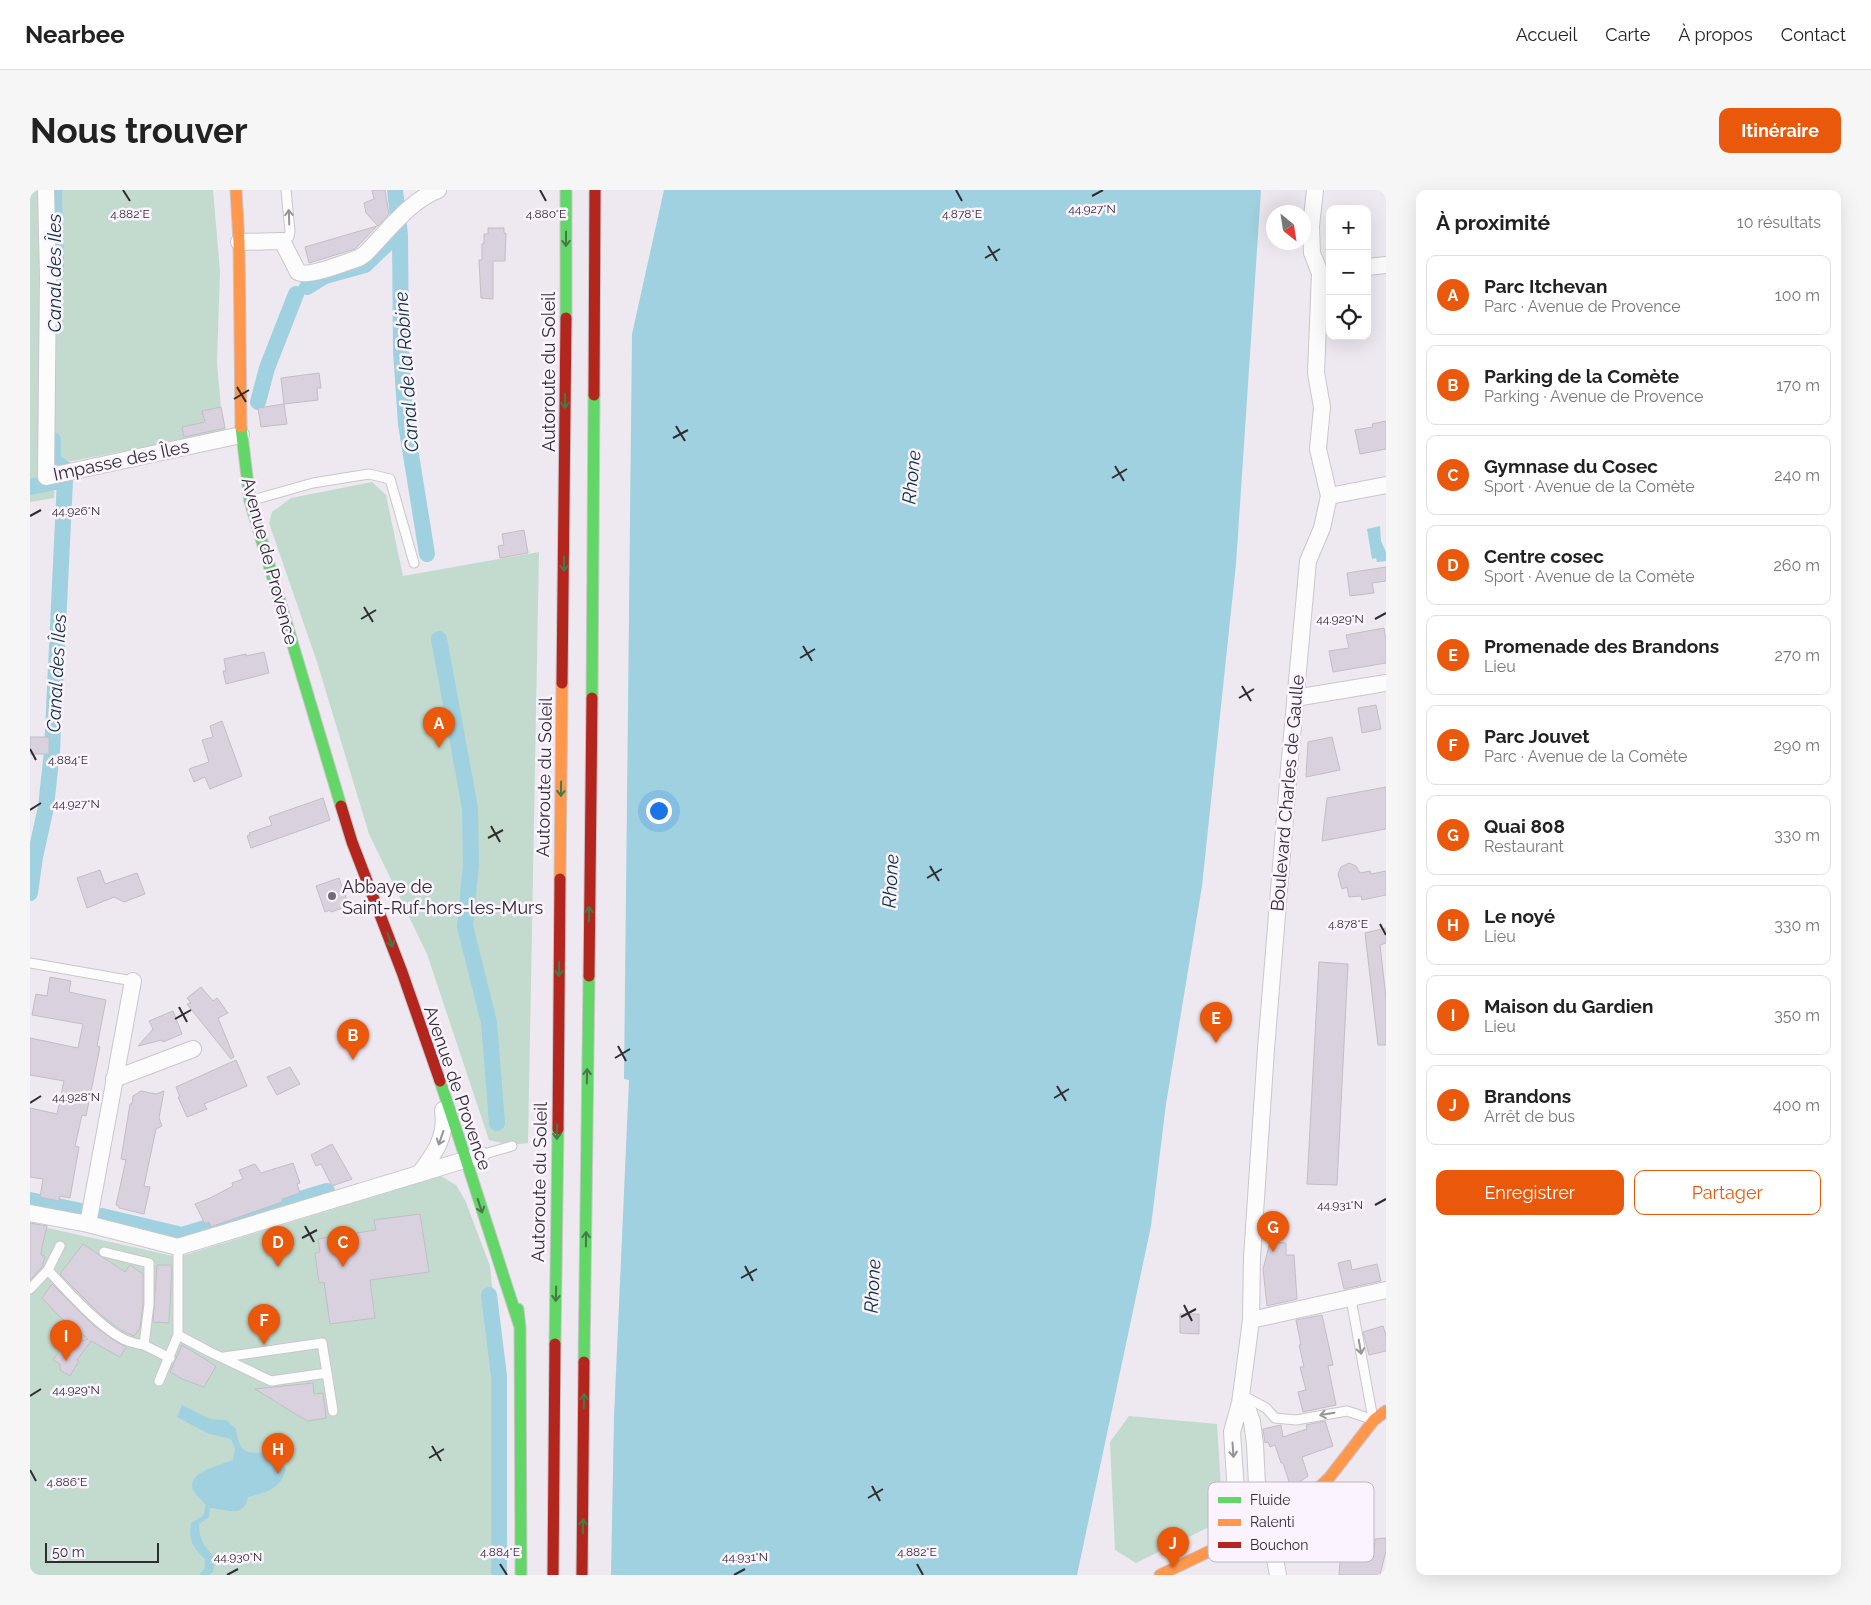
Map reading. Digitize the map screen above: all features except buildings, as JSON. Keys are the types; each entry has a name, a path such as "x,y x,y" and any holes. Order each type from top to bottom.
{"main road":[{"name":"Avenue de Provence","path":"236,190 239,242 241,435 250,501 298,667 359,862 402,972 437,1073 477,1155 473,1185 520,1327"},
{"name":"Autoroute du Soleil","path":"553,1575 566,190"},
{"path":"582,1575 594,497 595,190"},
{"name":"Avenue de Provence","path":"359,862 395,920"},
{"name":"Avenue de Provence","path":"514,1269 520,1327 521,1575"},
{"path":"1325,1482 1374,1420 1386,1411"},
{"path":"1160,1575 1208,1552"}],"street":[{"name":"Impasse des Îles","path":"46,190 48,277 46,477 241,435"},
{"path":"239,242 282,241 295,268 302,274 335,266 365,254 414,206 427,195 438,190"},
{"name":"Boulevard Charles de Gaulle","path":"1235,1482 1232,1432 1241,1399 1251,1320 1252,1258 1266,1049 1308,561 1322,528 1329,496 1318,449 1322,407 1316,373 1325,273 1312,253 1311,226 1315,190"},
{"path":"1371,267 1386,265"},
{"path":"1329,496 1386,485"},
{"path":"1295,698 1386,683"},
{"path":"88,1224 134,981"},
{"path":"114,1079 193,1048"},
{"name":"Avenue de Provence","path":"420,1173 440,1143 444,1132 444,1115 437,1073"},
{"path":"30,1213 88,1224 178,1247 477,1155"},
{"path":"1251,1320 1386,1290"},
{"path":"1241,1399 1249,1410 1252,1422 1257,1482"},
{"path":"1276,1562 1278,1575"}],"lane":[{"path":"282,241 288,236 290,231 286,190"},
{"path":"250,501 313,483 369,474 390,479 414,564"},
{"path":"30,963 134,981"},
{"path":"477,1155 512,1146"},
{"path":"30,1290 48,1270 60,1246"},
{"path":"160,1381 178,1334 178,1247"},
{"path":"104,1252 149,1263 150,1304 144,1345"},
{"path":"48,1270 84,1308 105,1326 127,1341 144,1345 170,1358"},
{"path":"1241,1399 1266,1408 1275,1418 1296,1420 1348,1411 1374,1420 1351,1299"},
{"path":"178,1334 271,1381 328,1373"},
{"path":"223,1357 322,1343 333,1411"}],"green space":[{"path":"30,190 213,190 220,271 217,363 221,407 226,432 56,464 54,498 30,502"},
{"path":"372,482 386,495 403,576 539,552 528,1143 509,1145 489,1140 427,954 369,834 317,662 269,523 272,512 291,498"},
{"path":"441,1176 456,1185 465,1200 490,1266 506,1424 507,1575 30,1575 30,1224 178,1257"},
{"path":"1129,1416 1217,1424 1221,1482 1208,1482 1208,1527 1136,1563 1115,1550 1110,1442"}],"water":[{"name":"Rhone","path":"664,190 1261,190 1236,564 1202,886 1166,1104 1151,1226 1077,1575 611,1575 614,1417 629,1080 624,1079 632,334"},
{"path":"1380,526 1381,541 1386,552 1386,561 1377,562 1376,558 1372,559 1367,529"},
{"path":"182,1405 210,1419 226,1420 236,1429 238,1440 246,1451 280,1455 286,1470 276,1486 267,1492 248,1497 246,1504 239,1510 228,1511 210,1508 209,1517 199,1524 203,1543 215,1558 213,1572 209,1575 199,1575 205,1568 205,1559 192,1543 190,1534 191,1523 203,1516 206,1505 193,1490 192,1484 199,1474 233,1460 235,1449 231,1439 207,1433 177,1417"}],"waterway":[{"name":"Canal des Îles","path":"54,190 56,271"},
{"name":"Canal de la Robine","path":"395,190 400,235 401,351 406,424 427,554"},
{"path":"307,287 325,276 365,265 399,232"},
{"path":"258,402 267,368 296,294"},
{"name":"Canal des Îles","path":"53,440 53,461 65,469"},
{"path":"30,487 65,480"},
{"name":"Canal des Îles","path":"30,893 35,857 46,807 52,751 65,480"},
{"name":"Canal de la Robine","path":"439,639 470,808 471,865 465,926 489,1022 497,1123"},
{"path":"102,1216 182,1235 327,1191"},
{"path":"30,1200 81,1211"},
{"path":"489,1295 499,1376 499,1575"}],"traffic: fast":[{"path":"566,190 566,318"},
{"path":"592,698 594,395"},
{"path":"241,427 250,501 341,806"},
{"path":"584,1362 589,976"},
{"path":"440,1081 520,1327"},
{"path":"555,1344 558,1129"},
{"path":"518,1309 520,1327 521,1575"}],"traffic: slow":[{"path":"236,190 239,242 241,427"},
{"path":"560,879 562,683"},
{"path":"1325,1482 1374,1420 1386,1411"},
{"path":"1160,1575 1208,1552"}],"traffic: jam":[{"path":"594,395 595,190"},
{"path":"562,683 566,318"},
{"path":"589,976 592,698"},
{"path":"341,806 352,842 402,972 440,1081"},
{"path":"558,1129 560,879"},
{"path":"553,1575 555,1344"},
{"path":"582,1575 584,1362"}],"place":[{"name":"Parc Itchevan","path":"439,748"},
{"name":"Abbaye de Saint-Ruf-hors-les-Murs","path":"332,896"},
{"name":"Promenade des Brandons","path":"1216,1043"},
{"name":"Parking de la Comète","path":"353,1060"},
{"name":"Quai 808","path":"1273,1252"},
{"name":"Centre cosec","path":"278,1267"},
{"name":"Gymnase du Cosec","path":"343,1267"},
{"name":"Parc Jouvet","path":"264,1345"},
{"name":"Maison du Gardien","path":"66,1361"},
{"name":"Le noyé","path":"278,1474"},
{"name":"Brandons","path":"1173,1568"}]}
